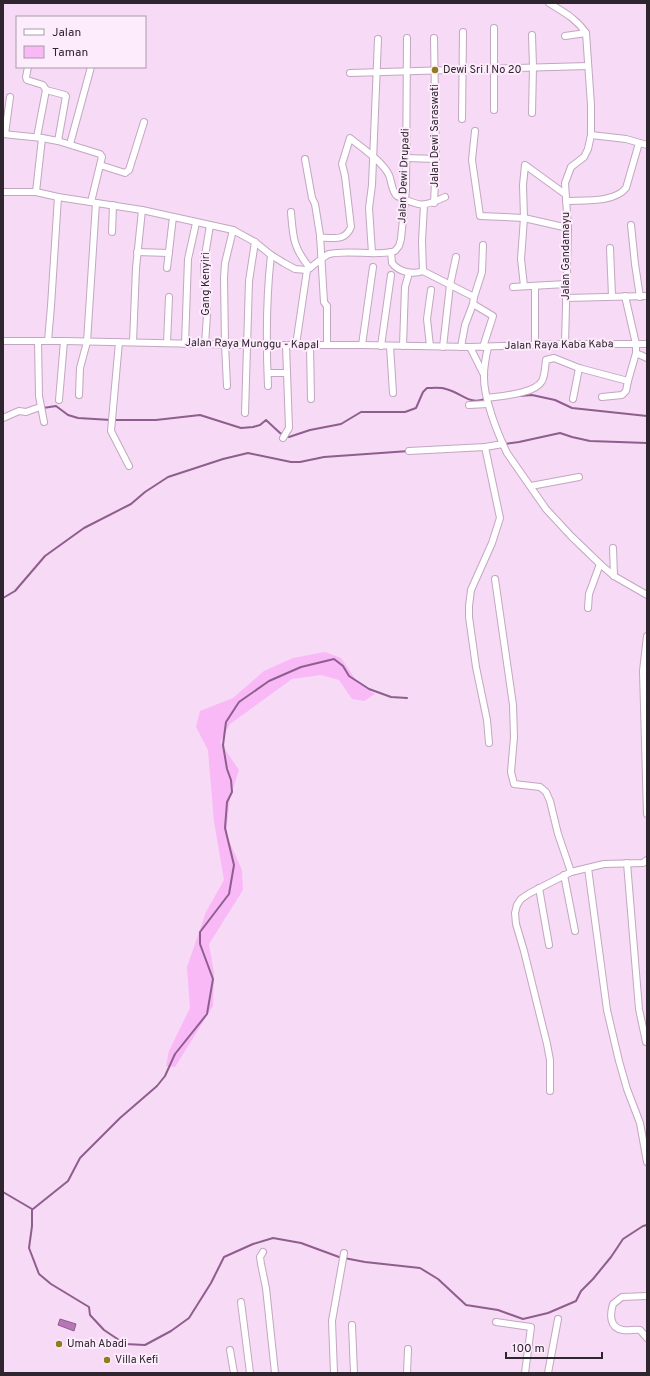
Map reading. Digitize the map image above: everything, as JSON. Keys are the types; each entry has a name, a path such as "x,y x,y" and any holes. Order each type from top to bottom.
{"street":[{"path":"549,3 580,24 586,33 565,36"},
{"path":"494,28 494,110"},
{"path":"462,119 464,70 463,32"},
{"name":"Jalan Gandamayu","path":"565,344 568,228 565,183 571,167 584,157 588,150 591,135 586,33"},
{"path":"532,35 532,113"},
{"name":"Jalan Dewi Drupadi","path":"391,252 395,251 400,246 405,199 407,38"},
{"name":"Jalan Dewi Saraswati","path":"434,38 436,159 434,203"},
{"path":"372,253 369,208 374,158 378,39"},
{"path":"350,73 588,66"},
{"path":"28,68 27,80 43,85 46,90 39,137 36,192"},
{"path":"70,144 91,68"},
{"path":"46,90 65,94 66,97 58,141"},
{"path":"10,97 4,134 39,137 58,141 100,154 102,157 94,202 87,342 80,368 79,395"},
{"path":"100,164 125,173 128,172 144,122"},
{"path":"475,131 472,160 480,216 524,218 568,228"},
{"path":"591,135 626,140 647,145"},
{"path":"320,238 343,237 349,232 351,227 345,176 342,164 350,138 374,158 389,174 394,193 398,196 419,205 434,203 445,198"},
{"path":"566,201 604,199 617,196 626,188 639,143"},
{"path":"406,158 436,159"},
{"path":"304,159 312,198 315,204 320,238 324,302 327,306 327,345"},
{"path":"524,286 521,259 524,218 523,185 525,165 565,194"},
{"path":"3,192 36,192 58,197 142,210 233,230 255,242 270,255 295,269 308,269 328,254 353,251 372,253 391,252 392,263 401,271 409,275 423,272 450,285 493,316 485,347 484,375 488,401 507,453 546,509 600,564 614,576 647,595"},
{"path":"48,341 58,197"},
{"path":"423,272 422,240 424,205"},
{"path":"112,232 113,206"},
{"path":"133,342 137,252 142,210"},
{"path":"291,212 294,241 308,269 296,345"},
{"path":"167,268 173,217"},
{"path":"185,344 188,260 196,223"},
{"name":"Gang Kenyiri","path":"205,344 207,315 204,262 210,225"},
{"path":"632,225 635,264 640,296"},
{"path":"227,386 224,269 233,230"},
{"path":"245,413 249,282 255,242"},
{"path":"461,347 465,325 474,301 482,272 482,245"},
{"path":"610,248 612,296"},
{"path":"137,252 169,253"},
{"path":"268,386 266,345 270,255"},
{"path":"443,346 450,285 456,257"},
{"path":"362,345 373,267"},
{"path":"381,346 391,275"},
{"path":"403,346 405,287 409,275"},
{"path":"513,287 566,284"},
{"path":"535,286 535,345"},
{"path":"430,346 428,319 431,290"},
{"path":"602,397 622,396 626,390 636,353 636,344 625,296"},
{"path":"566,298 647,296"},
{"path":"167,343 169,297"},
{"name":"Jalan Raya Munggu - Kapal","path":"3,341 247,345 443,346 470,348"},
{"path":"38,341 37,368 40,407 44,422"},
{"path":"59,400 64,341"},
{"path":"119,342 111,431 129,466"},
{"name":"Jalan Raya Kaba Kaba","path":"470,348 565,344 647,344"},
{"path":"283,438 289,428 286,345"},
{"path":"310,345 311,399"},
{"path":"554,358 555,345"},
{"path":"390,346 393,393"},
{"path":"470,348 484,375"},
{"path":"636,353 647,358"},
{"path":"469,405 527,392 533,389 543,381 546,360 554,358 579,368 628,381"},
{"path":"573,399 579,368"},
{"path":"268,373 287,373"},
{"path":"3,418 19,411 26,412 40,407"},
{"path":"408,450 485,447 503,444"},
{"path":"485,447 500,518 492,543 471,590 469,617 476,668 487,720 489,743"},
{"path":"531,486 579,477"},
{"path":"613,548 614,576"},
{"path":"588,608 589,594 600,564"},
{"path":"495,579 513,705 514,737 512,772 514,784 540,787 546,792 549,797 558,834 571,872"},
{"path":"647,636 643,671 646,726 647,814"},
{"path":"550,1091 550,1060 547,1044 516,924 515,913 521,899 571,872 604,864 643,863 647,860"},
{"path":"627,863 639,1009 646,1042"},
{"path":"588,868 607,1010 625,1082 640,1123 647,1162"},
{"path":"564,875 574,931"},
{"path":"539,888 549,945"},
{"path":"263,1252 260,1257 266,1288 275,1373"},
{"path":"334,1373 332,1321 344,1253"},
{"path":"647,1296 622,1297 613,1304 611,1319 612,1323 616,1327 623,1330 640,1330 647,1338"},
{"path":"241,1302 250,1373"},
{"path":"548,1373 558,1319"},
{"path":"496,1322 531,1327 525,1373"},
{"path":"352,1325 354,1373"},
{"path":"406,1373 408,1349"},
{"path":"230,1350 234,1373"}],"green space":[{"path":"325,652 341,658 358,683 375,694 364,701 352,699 339,680 321,675 292,679 230,724 220,742 239,770 230,798 226,834 242,870 243,890 209,944 214,973 213,1006 175,1067 166,1066 169,1051 190,1008 187,967 206,912 224,880 214,822 208,750 196,727 200,711 233,698 264,671 293,658"}],"shaded area":[{"path":"60,1319 76,1324 74,1331 58,1325"}],"waterway":[{"path":"114,420 156,420 200,415 241,428 260,425 266,420 280,433 289,437 310,430 341,424 361,412 405,412 416,408 423,392 427,388 444,388 474,401 485,399"},
{"path":"519,396 532,395 555,400 572,408 647,416"},
{"path":"43,408 56,406 68,415 78,418 111,420"},
{"path":"505,444 560,433 590,441 647,443"},
{"path":"3,598 15,591 45,556 84,528 131,504 145,492 168,477 223,459 248,453 291,462 300,462 324,457 409,451"},
{"path":"33,1209 68,1181 80,1158 120,1118 157,1086 165,1076 175,1054 207,1014 213,979 200,944 200,932 229,894 234,865 225,828 227,802 232,792 231,780 227,769 223,745 226,722 239,702 269,681 301,667 334,659 343,666 349,676 369,689 391,697 407,698"},
{"path":"3,1192 32,1209 32,1226 29,1248 39,1274 51,1284 89,1307 90,1315 104,1330 125,1344 145,1345 171,1331 189,1318 211,1283 224,1257 253,1244 273,1238 301,1243 339,1257 365,1262 420,1268 438,1279 466,1305 498,1310 523,1319 548,1313 576,1301 581,1291 611,1257 623,1239 647,1225"}],"place":[{"name":"Dewi Sri I No 20","path":"435,70"},
{"name":"Umah Abadi","path":"59,1344"},
{"name":"Villa Kefi","path":"107,1360"}]}
